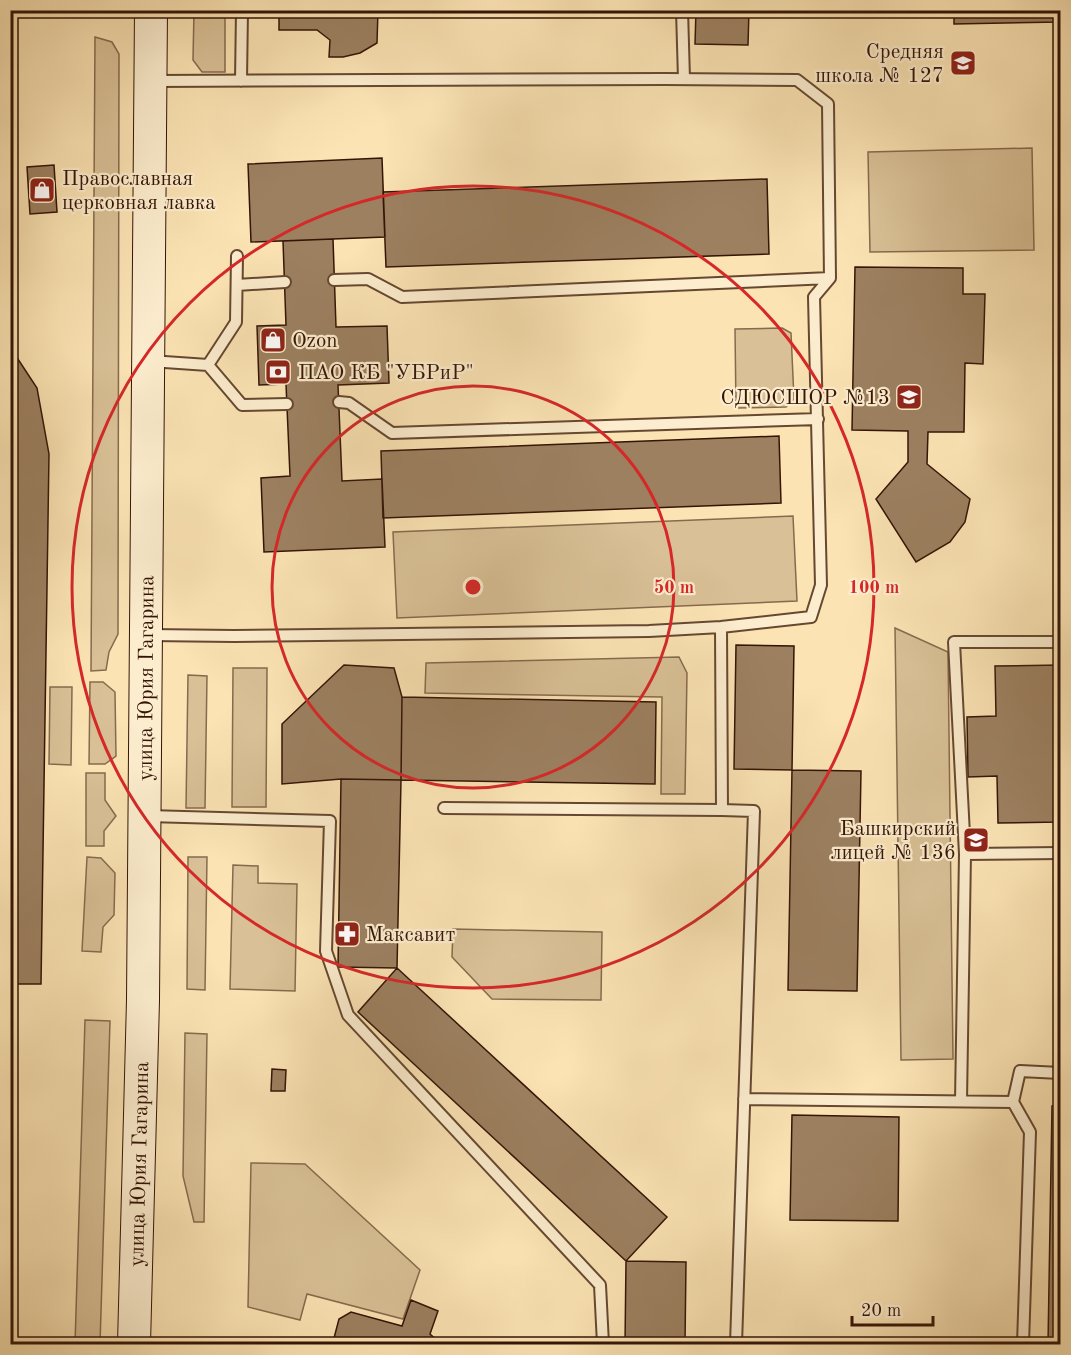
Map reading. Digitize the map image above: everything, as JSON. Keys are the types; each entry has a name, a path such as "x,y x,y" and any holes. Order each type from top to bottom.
{"main road":[{"name":"улица Юрия Гагарина","path":"134,1344 143,1000 151,10"}],"lane":[{"path":"241,81 242,10"},
{"path":"682,10 684,79"},
{"path":"146,635 649,631 721,627 812,617 821,585 814,297 830,278 828,105 797,80 150,81"},
{"path":"208,365 236,321 237,256"},
{"path":"334,280 368,279 402,297 830,278"},
{"path":"237,285 285,282"},
{"path":"148,361 208,365 242,405 287,404"},
{"path":"339,402 349,403 392,433 818,419"},
{"path":"721,627 722,810"},
{"path":"961,1101 965,854 954,642 1060,642"},
{"path":"444,808 754,811 736,1344"},
{"path":"145,816 330,821 326,951 348,1015 600,1285 603,1344"},
{"path":"965,854 1060,853"},
{"path":"1023,1344 1030,1132 1013,1102 1020,1071 1060,1073"},
{"path":"744,1099 1013,1102"}],"shaded area":[{"path":"194,11 225,11 225,72 202,72 193,60"},
{"path":"95,37 112,42 119,54 118,634 109,652 106,670 91,671"},
{"path":"1032,148 1034,250 870,252 868,152"},
{"path":"782,328 791,333 794,399 786,407 736,408 735,329"},
{"path":"793,516 797,601 397,618 393,532"},
{"path":"895,628 948,652 953,1059 901,1060"},
{"path":"679,657 687,673 685,794 661,794 662,697 425,693 426,663"},
{"path":"233,668 267,668 266,807 232,807"},
{"path":"188,675 207,676 205,808 186,808"},
{"path":"90,682 103,682 115,692 116,756 105,764 89,764"},
{"path":"50,687 72,687 71,765 49,764"},
{"path":"86,773 105,773 105,800 116,816 104,831 104,846 86,846"},
{"path":"87,857 101,858 115,873 114,915 103,927 101,952 82,951"},
{"path":"188,857 207,857 205,990 187,989"},
{"path":"233,865 258,866 258,883 297,884 295,991 230,989"},
{"path":"453,929 602,932 601,1000 492,999 452,957"},
{"path":"85,1020 110,1021 100,1344 75,1344"},
{"path":"185,1033 207,1034 204,1222 194,1222 183,1176"},
{"path":"251,1163 305,1164 420,1270 403,1319 307,1294 300,1320 248,1307"}],"building":[{"path":"10,10 16,10 16,30 10,31"},
{"path":"279,10 378,10 377,43 360,53 329,57 330,40 317,30 279,30"},
{"path":"696,10 749,10 748,45 695,44"},
{"path":"954,10 1060,10 1060,22 954,24"},
{"path":"382,158 385,237 251,242 248,164"},
{"name":"Православная церковная лавка","path":"54,165 57,212 30,214 27,167"},
{"path":"767,179 769,254 386,267 383,192"},
{"path":"333,239 336,327 387,326 389,383 338,385 342,481 382,479 385,547 264,552 261,478 290,476 286,384 259,385 257,326 286,325 283,241"},
{"name":"СДЮСШОР №13","path":"855,267 963,268 963,294 985,294 983,364 965,363 964,432 928,432 927,464 970,499 965,522 950,542 916,562 876,499 908,462 908,431 852,430"},
{"path":"10,347 37,388 49,454 41,984 10,984"},
{"path":"779,436 781,503 383,518 381,451"},
{"path":"736,645 794,646 792,770 734,769"},
{"path":"344,665 394,668 402,697 401,780 341,779 282,784 282,724"},
{"path":"1060,665 1060,822 998,823 997,776 968,777 967,717 996,716 995,666"},
{"path":"402,697 656,702 655,784 401,780"},
{"path":"792,770 861,771 857,991 788,990"},
{"path":"341,779 401,780 397,968 338,967"},
{"path":"397,968 667,1217 626,1261 358,1012"},
{"path":"272,1069 286,1070 285,1091 271,1091"},
{"path":"1052,1106 1060,1106 1060,1344 1048,1344"},
{"path":"792,1115 899,1117 898,1221 790,1220"},
{"path":"626,1261 686,1262 685,1344 625,1344"},
{"path":"411,1300 438,1311 430,1334 441,1344 339,1344 334,1338 339,1319 351,1312 402,1326"}],"place":[{"name":"Средняя школа № 127","path":"963,63"},
{"name":"Православная церковная лавка","path":"42,190"},
{"name":"Ozon","path":"273,340"},
{"name":"ПАО КБ \"УБРиР\"","path":"278,372"},
{"name":"СДЮСШОР №13","path":"909,397"},
{"name":"Башкирский лицей № 136","path":"976,840"},
{"name":"Максавит","path":"347,934"}]}
